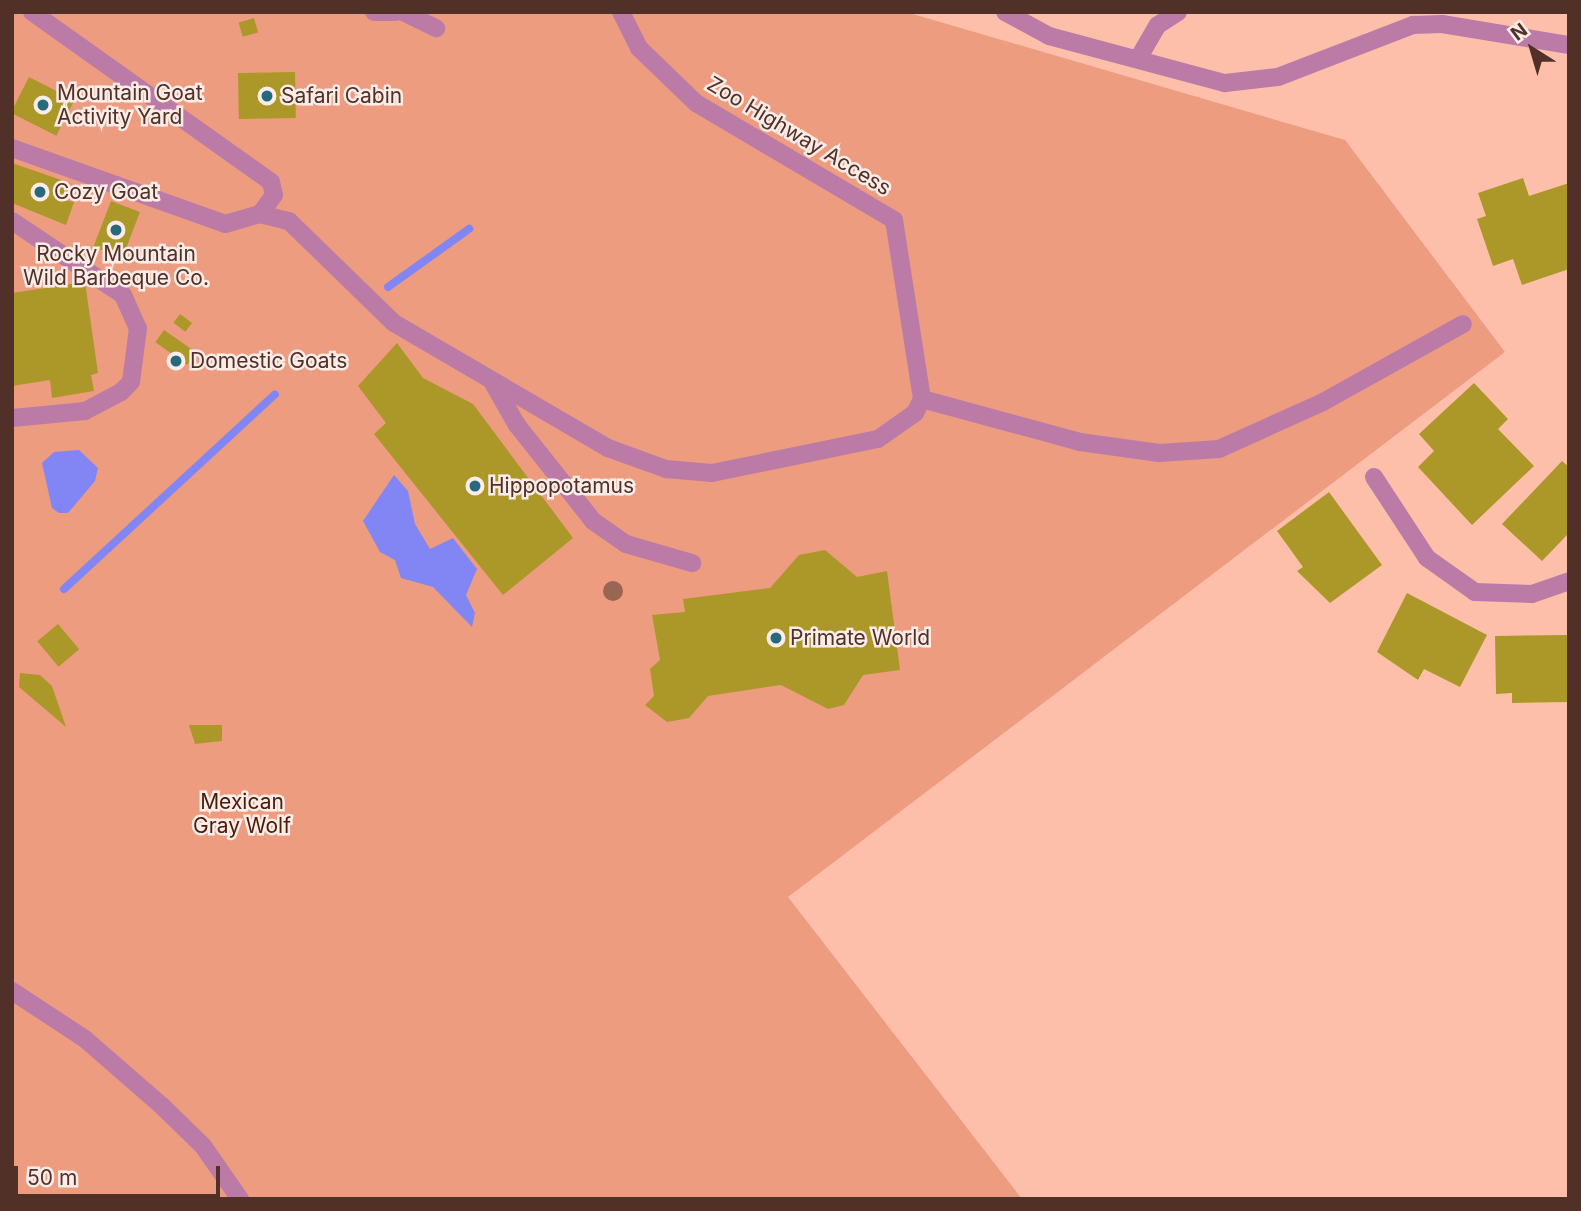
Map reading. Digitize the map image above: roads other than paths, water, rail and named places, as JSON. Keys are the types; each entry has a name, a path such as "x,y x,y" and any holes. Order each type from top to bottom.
{"street":[{"path":"12,148 213,221 245,221 260,214 274,195 271,182 32,12"},
{"path":"374,12 396,12"},
{"path":"403,12 436,28"},
{"path":"1005,12 1049,36 1225,83 1278,77 1413,25 1442,24 1569,46"},
{"path":"1138,59 1158,25 1178,12"},
{"name":"Zoo Highway Access","path":"621,13 639,48 696,103 894,220 922,400"},
{"path":"260,214 289,221 394,323 608,448 666,469 712,473 878,439 915,413 922,400 1080,442 1159,453 1219,449 1323,402 1463,324"},
{"path":"12,221 123,295 138,328 131,382 121,392 85,411 12,418"},
{"path":"493,383 517,425 593,521 626,544 692,562"},
{"path":"1374,477 1427,558 1475,592 1532,594 1569,581"},
{"path":"12,991 85,1039 162,1106 203,1146 240,1199"}],"waterway":[{"path":"388,287 469,229"},
{"path":"64,589 275,394"}],"place":[{"name":"Safari Cabin","path":"267,96"},
{"name":"Mountain Goat Activity Yard","path":"43,105"},
{"name":"Cozy Goat","path":"40,192"},
{"name":"Rocky Mountain Wild Barbeque Co.","path":"116,230"},
{"name":"Domestic Goats","path":"176,361"},
{"name":"Hippopotamus","path":"475,486"},
{"name":"Primate World","path":"776,638"}],"park label":[{"name":"Mexican Gray Wolf","path":"242,814"}]}
